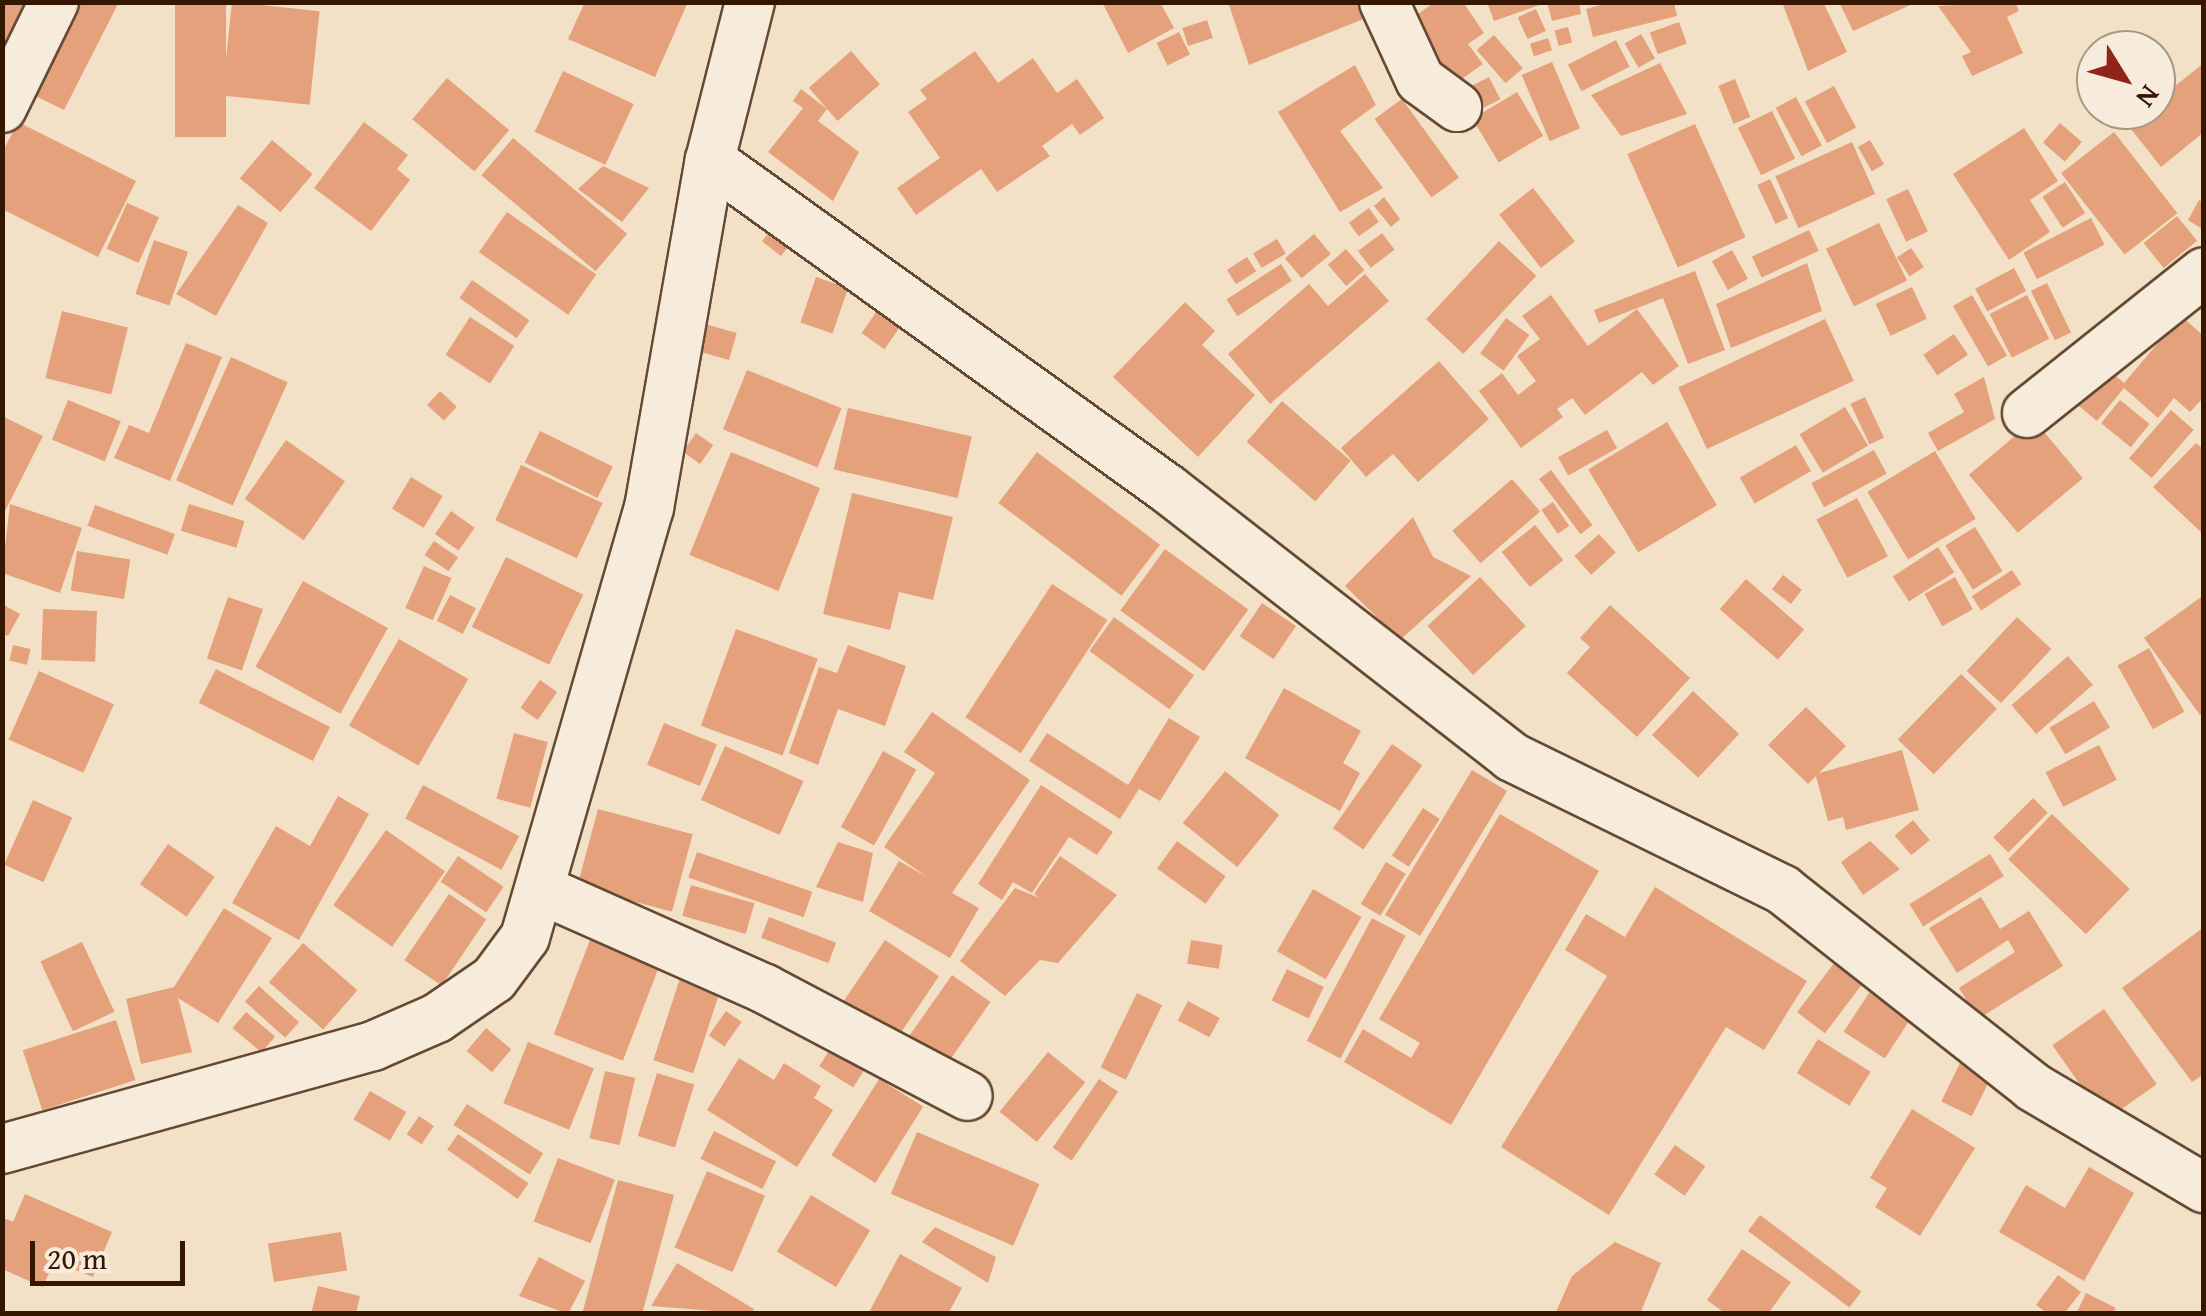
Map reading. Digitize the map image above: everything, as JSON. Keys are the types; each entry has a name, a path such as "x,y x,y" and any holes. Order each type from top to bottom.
{"street":[{"path":"2,108 54,2"},
{"path":"2,1149 372,1046 438,1018 494,979 525,936 542,890 649,508 710,160 750,2"},
{"path":"1384,2 1420,80 1457,107"},
{"path":"710,160 1168,489 1512,758 1783,890 2033,1087 2204,1188"},
{"path":"2028,413 2204,272"},
{"path":"542,890 764,989 968,1096"}],"building":[{"path":"2,2 32,2 12,52 2,47"},
{"path":"70,2 119,2 64,110 25,91"},
{"path":"175,2 226,2 226,137 175,137"},
{"path":"232,2 320,11 310,105 222,95"},
{"path":"585,2 688,2 655,77 568,39"},
{"path":"1102,2 1160,2 1174,28 1128,53"},
{"path":"1228,2 1364,2 1371,16 1249,65"},
{"path":"1435,2 1463,2 1484,33 1468,44 1483,64 1439,95 1394,31"},
{"path":"1487,2 1545,2 1545,3 1494,21"},
{"path":"1547,2 1579,2 1581,14 1552,21"},
{"path":"1611,2 1674,2 1677,16 1593,37 1586,9"},
{"path":"1782,2 1823,2 1847,52 1808,71"},
{"path":"1839,2 1917,2 1853,31"},
{"path":"2015,2 2019,11 2007,17 2023,53 1972,76 1962,56 1971,52 1938,6"},
{"path":"1536,9 1546,31 1527,39 1518,17"},
{"path":"1207,20 1213,38 1188,46 1182,28"},
{"path":"1679,22 1687,44 1658,54 1650,33"},
{"path":"1568,27 1572,42 1559,46 1554,31"},
{"path":"1179,32 1190,54 1167,65 1157,43"},
{"path":"1641,34 1655,58 1639,68 1625,44"},
{"path":"1494,35 1523,68 1506,83 1477,50"},
{"path":"1548,38 1552,50 1534,56 1530,44"},
{"path":"1616,40 1630,67 1582,91 1568,65"},
{"path":"851,51 880,84 838,121 809,88"},
{"path":"975,51 998,83 1033,58 1057,93 1077,79 1104,118 1080,135 1072,124 1042,146 1050,156 997,192 981,169 916,215 897,188 940,158 908,112 927,99 920,90"},
{"path":"1552,62 1580,128 1550,141 1522,75"},
{"path":"1660,63 1687,114 1621,136 1591,95"},
{"path":"2204,63 2204,132 2161,167 2132,130 2176,130 2176,85"},
{"path":"1355,65 1376,105 1340,131 1383,188 1340,212 1278,112"},
{"path":"563,71 634,104 605,165 535,132"},
{"path":"1489,77 1500,99 1472,114 1460,92"},
{"path":"447,78 509,130 474,171 412,119"},
{"path":"1735,79 1750,117 1734,124 1718,86"},
{"path":"1834,86 1856,127 1827,143 1805,101"},
{"path":"801,89 827,109 818,121 859,152 833,201 768,152 803,108 793,101"},
{"path":"1517,92 1543,136 1499,162 1472,119"},
{"path":"1796,97 1822,146 1802,156 1776,108"},
{"path":"1402,99 1459,177 1432,197 1374,119"},
{"path":"1772,111 1795,159 1761,175 1738,128"},
{"path":"18,122 136,181 98,257 2,209 2,153"},
{"path":"364,122 408,155 397,169 410,180 371,231 314,188"},
{"path":"2060,123 2082,142 2065,162 2043,143"},
{"path":"1695,124 1745,237 1678,267 1627,154"},
{"path":"2024,128 2058,181 2030,200 2050,232 2009,260 1953,174"},
{"path":"2114,132 2177,213 2125,254 2061,173"},
{"path":"513,138 627,234 596,271 482,176"},
{"path":"272,140 313,174 280,212 240,178"},
{"path":"1870,140 1884,164 1872,171 1858,147"},
{"path":"1852,142 1875,194 1798,228 1775,176"},
{"path":"603,166 649,188 622,222 578,189"},
{"path":"1770,179 1788,218 1775,224 1757,185"},
{"path":"2065,182 2085,213 2063,228 2042,197"},
{"path":"1533,188 1575,242 1541,268 1499,214"},
{"path":"1908,189 1928,232 1906,242 1886,199"},
{"path":"1384,197 1400,219 1391,227 1374,206"},
{"path":"2199,200 2204,203 2202,229 2188,220"},
{"path":"127,203 159,217 139,263 107,249"},
{"path":"238,205 268,223 216,316 176,294"},
{"path":"1369,208 1379,222 1359,236 1349,223"},
{"path":"507,212 596,275 568,315 479,252"},
{"path":"2177,216 2197,241 2164,268 2144,243"},
{"path":"2091,218 2105,245 2037,279 2023,253"},
{"path":"1879,223 1907,281 1854,306 1826,249"},
{"path":"1809,230 1819,251 1762,277 1752,257"},
{"path":"770,231 789,246 781,256 762,241"},
{"path":"1382,233 1395,250 1371,268 1358,251"},
{"path":"1314,234 1331,254 1302,278 1285,258"},
{"path":"1277,239 1286,254 1262,268 1253,253"},
{"path":"154,240 188,252 169,306 135,294"},
{"path":"1499,241 1536,276 1463,354 1426,319"},
{"path":"1911,248 1924,267 1910,277 1897,258"},
{"path":"1346,249 1364,270 1346,286 1328,265"},
{"path":"1732,250 1748,279 1728,290 1712,261"},
{"path":"1247,257 1256,271 1236,284 1227,270"},
{"path":"1807,263 1822,311 1731,348 1716,304"},
{"path":"1281,264 1292,281 1237,316 1226,299"},
{"path":"2014,268 2026,291 1987,312 1975,289"},
{"path":"1695,271 1725,350 1688,364 1663,298 1599,323 1594,310"},
{"path":"1365,274 1389,301 1270,404 1228,354 1309,284 1328,306"},
{"path":"816,277 848,288 833,333 800,322"},
{"path":"472,280 529,320 517,338 459,298"},
{"path":"2047,283 2071,332 2055,340 2031,291"},
{"path":"1912,287 1927,319 1891,336 1876,304"},
{"path":"1551,295 1588,346 1637,309 1679,366 1653,385 1642,372 1585,415 1572,398 1557,409 1563,417 1521,448 1479,391 1502,373 1518,395 1536,381 1517,356 1540,339 1522,316"},
{"path":"1972,295 2007,356 1988,367 1953,306"},
{"path":"2027,295 2049,339 2012,358 1990,314"},
{"path":"1185,302 1215,331 1202,345 1255,395 1198,457 1113,377"},
{"path":"62,311 128,327 111,394 45,378"},
{"path":"877,311 900,327 884,349 862,333"},
{"path":"2181,316 2204,336 2204,397 2190,412 2174,398 2158,418 2124,388 2097,421 2073,401 2103,365 2124,383"},
{"path":"470,317 514,346 490,384 445,355"},
{"path":"1506,318 1529,335 1504,371 1480,354"},
{"path":"1825,319 1854,381 1707,449 1678,387"},
{"path":"705,324 737,333 729,360 697,351"},
{"path":"1954,334 1968,355 1937,375 1923,355"},
{"path":"186,343 222,357 170,481 114,458 129,425 149,433"},
{"path":"231,357 288,382 233,506 176,480"},
{"path":"1439,361 1489,419 1418,482 1393,454 1366,477 1341,448"},
{"path":"747,370 842,408 818,468 723,429"},
{"path":"1984,377 1995,419 1938,451 1928,433 1964,412 1954,394"},
{"path":"440,391 457,407 444,421 427,405"},
{"path":"1865,397 1884,438 1870,445 1850,404"},
{"path":"68,400 121,421 105,461 52,440"},
{"path":"2120,400 2150,424 2131,447 2101,423"},
{"path":"1282,401 1351,461 1315,501 1247,442"},
{"path":"1845,407 1868,446 1823,473 1800,434"},
{"path":"848,408 972,437 958,498 834,469"},
{"path":"2171,410 2194,430 2152,478 2129,458"},
{"path":"2,416 43,436 2,517"},
{"path":"2034,420 2083,478 2018,533 1969,475"},
{"path":"1667,422 1717,505 1638,553 1588,469"},
{"path":"1607,430 1617,448 1568,476 1558,457"},
{"path":"540,431 613,467 597,498 525,462"},
{"path":"696,433 713,445 700,464 683,452"},
{"path":"286,440 345,481 304,540 245,499"},
{"path":"2196,443 2204,450 2204,535 2153,487"},
{"path":"1796,445 1811,471 1755,503 1740,478"},
{"path":"1874,450 1887,474 1824,507 1811,483"},
{"path":"1935,451 1976,519 1908,559 1867,492"},
{"path":"731,452 820,488 778,591 689,555"},
{"path":"1037,452 1160,545 1121,596 998,503"},
{"path":"521,465 603,503 577,558 495,520"},
{"path":"1551,470 1593,525 1581,534 1539,479"},
{"path":"411,477 443,496 424,528 392,509"},
{"path":"1512,479 1540,511 1481,563 1452,531"},
{"path":"852,493 953,517 933,600 899,592 890,630 823,614"},
{"path":"1857,498 1888,556 1847,578 1816,520"},
{"path":"1553,502 1569,526 1558,534 1541,510"},
{"path":"10,504 82,528 60,593 2,573"},
{"path":"189,504 244,521 236,548 181,531"},
{"path":"95,505 175,534 167,555 87,526"},
{"path":"451,511 475,528 459,551 435,534"},
{"path":"1413,517 1433,557 1471,576 1400,640 1345,586"},
{"path":"1535,525 1563,560 1530,587 1502,552"},
{"path":"1975,527 2003,571 1973,590 1945,546"},
{"path":"1599,534 1616,553 1591,575 1574,556"},
{"path":"434,541 458,557 449,571 424,555"},
{"path":"1938,547 1954,572 1909,602 1893,576"},
{"path":"1165,549 1248,610 1204,671 1120,610"},
{"path":"77,551 130,559 124,599 71,591"},
{"path":"506,557 583,595 549,665 472,627"},
{"path":"424,566 451,578 433,620 405,608"},
{"path":"2012,570 2021,584 1981,610 1972,596"},
{"path":"1783,575 1802,590 1791,604 1772,589"},
{"path":"1480,577 1526,626 1473,675 1427,626"},
{"path":"1955,577 1973,609 1942,626 1924,594"},
{"path":"1746,579 1804,630 1778,660 1720,609"},
{"path":"303,581 388,628 340,714 255,667"},
{"path":"1052,584 1107,620 1021,753 965,717"},
{"path":"450,595 476,608 463,634 437,621"},
{"path":"2204,595 2204,712 2200,715 2144,638"},
{"path":"228,597 263,609 242,671 207,658"},
{"path":"1262,603 1296,626 1274,659 1240,636"},
{"path":"2,604 20,614 8,636 2,633"},
{"path":"1610,605 1690,678 1637,737 1567,673 1590,647 1580,638"},
{"path":"43,609 97,611 95,662 41,660"},
{"path":"1114,617 1194,675 1169,709 1089,651"},
{"path":"2017,617 2051,649 2001,703 1967,671"},
{"path":"736,629 818,659 783,756 701,726"},
{"path":"399,639 468,679 418,766 349,726"},
{"path":"13,645 31,649 27,665 9,661"},
{"path":"848,645 906,666 885,726 838,709 818,765 789,753 819,667 837,673"},
{"path":"2149,648 2184,712 2153,729 2118,665"},
{"path":"2068,656 2093,685 2036,734 2011,705"},
{"path":"216,669 330,727 313,761 199,703"},
{"path":"39,671 114,704 83,773 8,740"},
{"path":"1961,674 1997,709 1934,774 1898,739"},
{"path":"540,680 557,692 538,720 520,708"},
{"path":"1284,688 1361,731 1343,763 1360,773 1340,811 1245,758"},
{"path":"1693,691 1739,734 1698,778 1652,735"},
{"path":"2094,701 2110,728 2065,754 2049,728"},
{"path":"1806,707 1846,746 1819,773 1902,750 1919,810 1846,830 1843,817 1828,821 1816,776 1808,784 1768,745"},
{"path":"932,712 1030,780 952,893 979,908 950,958 869,911 899,861 927,877 884,847 935,773 904,752"},
{"path":"1169,718 1200,737 1160,801 1139,789 1120,819 1029,761 1047,733 1128,785"},
{"path":"664,723 717,744 700,786 647,765"},
{"path":"514,733 548,742 530,808 496,799"},
{"path":"1392,744 1422,765 1363,850 1333,828"},
{"path":"2099,745 2117,780 2063,807 2046,772"},
{"path":"725,746 804,781 780,835 701,800"},
{"path":"883,751 916,769 874,846 841,827"},
{"path":"1472,770 1507,791 1420,936 1385,915"},
{"path":"1225,771 1279,815 1237,867 1183,823"},
{"path":"423,785 519,836 501,870 405,819"},
{"path":"1041,785 1113,832 1097,855 1069,837 1032,893 1013,882 1002,900 978,884"},
{"path":"338,796 369,814 299,940 232,903 276,826 310,846"},
{"path":"2033,798 2048,813 2008,852 1993,838"},
{"path":"33,800 72,817 43,882 4,865"},
{"path":"1423,808 1440,819 1409,867 1392,856"},
{"path":"598,809 693,834 672,912 577,886"},
{"path":"1500,814 1599,871 1451,1125 1344,1062 1363,1029 1411,1058 1420,1043 1379,1019"},
{"path":"2052,814 2130,889 2086,934 2008,859"},
{"path":"1913,820 1930,840 1911,855 1895,835"},
{"path":"386,830 445,871 392,947 333,905"},
{"path":"1177,841 1226,876 1206,904 1157,869"},
{"path":"1870,841 1900,869 1863,895 1841,862"},
{"path":"838,842 873,853 863,902 816,887"},
{"path":"168,844 215,877 187,917 140,884"},
{"path":"697,852 812,892 804,917 688,878"},
{"path":"1990,854 2004,876 1923,926 1909,904"},
{"path":"458,856 504,887 486,912 441,882"},
{"path":"1060,856 1117,895 1058,963 1040,960 1005,996 960,961 1015,888 1040,898 1034,894"},
{"path":"1386,862 1406,874 1380,916 1361,904"},
{"path":"691,885 754,903 746,934 682,916"},
{"path":"1655,887 1807,981 1764,1050 1726,1027 1609,1215 1501,1147 1607,976 1565,950 1586,914 1625,937"},
{"path":"1313,889 1361,917 1325,979 1277,951"},
{"path":"449,894 486,919 442,985 404,960"},
{"path":"1981,897 2000,929 2029,911 2063,966 1978,1019 1959,988 2015,952 2008,940 1957,973 1929,928"},
{"path":"224,908 272,938 218,1023 178,998 192,1052 141,1064 126,999 174,987"},
{"path":"769,917 836,943 828,963 761,938"},
{"path":"1372,918 1406,936 1340,1059 1307,1041"},
{"path":"2204,927 2204,1074 2192,1082 2122,988"},
{"path":"590,940 659,967 623,1061 554,1034"},
{"path":"885,940 939,976 898,1038 844,1001"},
{"path":"1191,940 1223,945 1219,969 1187,964"},
{"path":"82,942 115,1012 73,1031 40,961"},
{"path":"303,943 357,990 323,1029 269,982"},
{"path":"1847,946 1875,967 1825,1033 1797,1012"},
{"path":"683,969 723,982 693,1073 653,1060"},
{"path":"1287,969 1324,987 1309,1018 1272,1000"},
{"path":"952,975 991,1002 941,1073 902,1046"},
{"path":"1878,979 1919,1006 1885,1059 1844,1032"},
{"path":"259,986 299,1022 285,1038 245,1002"},
{"path":"1137,993 1162,1005 1126,1080 1101,1068"},
{"path":"1188,1001 1220,1018 1209,1037 1178,1020"},
{"path":"2104,1009 2157,1084 2105,1120 2052,1045"},
{"path":"726,1011 742,1022 724,1046 709,1036"},
{"path":"246,1012 275,1036 262,1053 233,1028"},
{"path":"116,1020 135,1080 42,1110 23,1050"},
{"path":"486,1028 511,1049 492,1072 467,1051"},
{"path":"1818,1039 1871,1072 1849,1106 1797,1073"},
{"path":"528,1042 594,1069 569,1130 503,1103"},
{"path":"832,1046 866,1067 853,1088 819,1066"},
{"path":"1048,1052 1085,1082 1037,1142 1000,1112"},
{"path":"739,1058 774,1080 784,1063 821,1086 814,1098 833,1110 797,1167 707,1110"},
{"path":"1961,1061 1992,1076 1972,1116 1941,1101"},
{"path":"605,1071 635,1078 620,1145 589,1138"},
{"path":"657,1073 694,1084 675,1148 638,1136"},
{"path":"879,1079 923,1107 875,1183 831,1155"},
{"path":"1099,1079 1118,1092 1072,1161 1053,1148"},
{"path":"370,1091 406,1112 390,1141 354,1120"},
{"path":"467,1104 543,1154 530,1175 453,1125"},
{"path":"1912,1109 1975,1148 1920,1236 1875,1207 1887,1188 1870,1178"},
{"path":"419,1116 434,1126 422,1144 407,1134"},
{"path":"714,1131 776,1161 762,1189 700,1159"},
{"path":"917,1132 1039,1184 1013,1246 891,1194"},
{"path":"458,1134 528,1183 518,1199 447,1150"},
{"path":"1675,1145 1705,1166 1685,1196 1654,1174"},
{"path":"558,1158 615,1180 591,1243 534,1221"},
{"path":"2089,1167 2134,1193 2084,1281 1999,1232 2026,1185 2065,1208"},
{"path":"707,1171 765,1196 733,1272 675,1247"},
{"path":"618,1180 674,1195 642,1314 582,1314"},
{"path":"25,1194 112,1232 93,1277 54,1261 43,1287 2,1269 2,1217 13,1222"},
{"path":"811,1195 870,1231 836,1287 777,1252"},
{"path":"1760,1215 1861,1291 1849,1307 1748,1231"},
{"path":"935,1227 996,1257 988,1283 922,1242"},
{"path":"341,1232 347,1271 274,1282 268,1244"},
{"path":"1615,1242 1661,1263 1640,1314 1555,1314 1572,1276"},
{"path":"1742,1249 1791,1282 1768,1314 1726,1314 1707,1300"},
{"path":"900,1254 962,1288 948,1314 868,1314"},
{"path":"539,1257 585,1281 568,1314 519,1296"},
{"path":"677,1263 754,1309 751,1314 651,1306"},
{"path":"2058,1275 2081,1292 2064,1314 2048,1314 2036,1305"},
{"path":"318,1286 360,1296 356,1314 311,1314"},
{"path":"2086,1293 2116,1308 2113,1314 2076,1314"}]}
